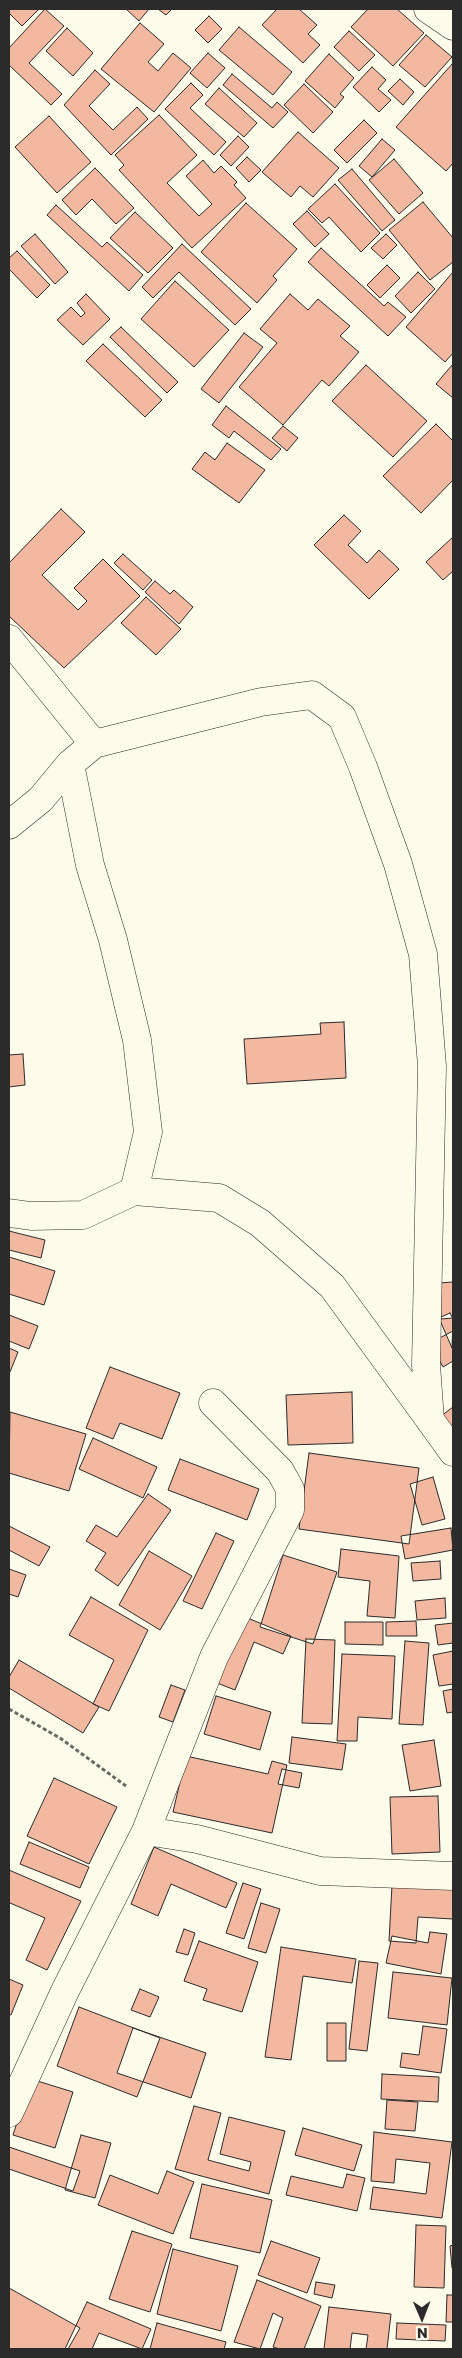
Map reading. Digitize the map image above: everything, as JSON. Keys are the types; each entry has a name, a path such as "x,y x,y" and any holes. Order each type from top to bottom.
{"street":[{"path":"428,9 453,26"},
{"path":"9,638 94,744"},
{"path":"9,825 41,798 70,764 94,744 261,702 312,695 342,717 364,766 398,864 423,954 432,1066 426,1365 430,1420"},
{"path":"70,764 90,865 113,940 137,1040 148,1132 134,1191"},
{"path":"9,1214 31,1216 83,1215 134,1191 219,1198 260,1222 332,1286 453,1452"},
{"path":"9,2113 65,1991 151,1819 214,1657 290,1510 290,1489 280,1471 213,1403"},
{"path":"151,1819 197,1839 320,1871 453,1876"}],"path":[{"path":"9,1709 60,1738 151,1819"}],"building":[{"path":"9,9 39,9 22,26 9,13"},
{"path":"45,9 64,26 29,63 62,94 51,105 9,65 9,48"},
{"path":"126,9 149,9 139,21"},
{"path":"158,9 172,9 166,15"},
{"path":"277,9 299,9 317,25 308,34 320,45 303,63 262,25"},
{"path":"368,9 397,9 424,33 393,66 351,27"},
{"path":"209,16 222,29 208,43 195,30"},
{"path":"140,23 164,44 148,62 158,71 173,53 191,68 154,112 101,69"},
{"path":"239,27 292,72 273,95 219,50"},
{"path":"67,28 93,53 73,76 46,51"},
{"path":"349,31 375,55 359,71 334,47"},
{"path":"426,35 452,57 425,87 399,65"},
{"path":"208,53 225,68 207,88 190,73"},
{"path":"329,54 354,78 340,94 344,97 335,108 305,81"},
{"path":"453,63 453,163 446,171 396,127"},
{"path":"372,67 386,80 378,89 391,100 379,112 353,87"},
{"path":"95,70 110,84 89,106 113,130 137,107 148,119 111,155 64,105"},
{"path":"232,74 272,108 277,102 288,112 273,128 223,85"},
{"path":"400,79 414,92 403,105 388,91"},
{"path":"191,83 203,95 190,108 226,142 214,155 165,109"},
{"path":"304,84 333,112 313,133 284,105"},
{"path":"219,88 257,123 244,137 205,104"},
{"path":"159,115 197,155 167,183 199,216 212,204 186,176 203,160 214,173 221,166 237,182 234,185 246,198 192,248 119,170 124,165 115,155"},
{"path":"49,116 91,162 57,193 15,147"},
{"path":"364,120 377,133 347,163 334,150"},
{"path":"298,132 339,168 313,197 300,186 291,197 262,172"},
{"path":"238,136 249,147 231,166 220,155"},
{"path":"382,139 395,150 372,177 359,166"},
{"path":"247,157 261,170 249,182 236,168"},
{"path":"394,159 423,193 399,214 369,180"},
{"path":"95,168 134,208 116,224 92,199 76,215 62,200"},
{"path":"352,169 395,220 382,231 338,180"},
{"path":"335,184 380,233 361,252 329,217 322,223 308,209"},
{"path":"423,202 453,238 453,262 430,280 389,230"},
{"path":"246,203 297,249 273,276 277,280 257,303 201,252"},
{"path":"56,205 102,247 107,242 143,275 129,291 47,215"},
{"path":"307,211 329,234 315,247 293,224"},
{"path":"135,212 173,248 148,273 110,238"},
{"path":"35,234 68,272 55,284 21,246"},
{"path":"386,234 397,245 383,259 371,248"},
{"path":"182,244 251,309 235,325 179,272 153,298 142,287"},
{"path":"321,248 384,306 388,302 406,317 388,336 308,262"},
{"path":"17,251 50,285 37,298 9,269 9,258"},
{"path":"387,265 400,278 380,298 367,285"},
{"path":"418,272 435,289 411,313 395,296"},
{"path":"453,272 453,353 445,362 406,327"},
{"path":"175,281 229,330 194,367 141,319"},
{"path":"86,294 110,319 83,345 57,320 71,307 81,317 85,313 77,303"},
{"path":"290,294 308,310 318,299 350,326 340,336 359,352 329,386 322,380 283,425 239,387 277,343 260,329"},
{"path":"121,327 178,382 167,393 110,337"},
{"path":"244,333 263,347 219,403 201,389"},
{"path":"103,344 162,400 145,417 86,361"},
{"path":"453,364 453,398 436,384"},
{"path":"366,365 427,421 393,457 332,401"},
{"path":"226,406 281,449 271,460 234,431 229,438 212,425"},
{"path":"436,424 453,441 453,480 421,513 383,476"},
{"path":"283,426 298,438 287,451 272,438"},
{"path":"227,443 265,470 239,503 192,469 205,452 215,460"},
{"path":"61,509 85,532 42,575 78,610 87,601 74,588 103,559 140,596 64,668 9,616 9,563"},
{"path":"344,515 361,531 348,545 367,563 379,550 399,569 369,599 314,545"},
{"path":"453,537 453,571 443,580 426,562"},
{"path":"123,554 152,580 143,590 114,563"},
{"path":"155,581 170,594 174,590 193,607 179,624 145,592"},
{"path":"146,597 181,629 156,655 121,623"},
{"path":"344,1022 346,1078 247,1084 244,1039 321,1034 320,1023"},
{"path":"23,1054 25,1085 9,1087 9,1055"},
{"path":"9,1231 45,1240 41,1258 9,1250"},
{"path":"9,1257 55,1271 44,1305 9,1294"},
{"path":"453,1282 453,1318 441,1319 439,1283"},
{"path":"450,1313 453,1319 452,1348 439,1318"},
{"path":"9,1315 38,1326 29,1349 9,1341"},
{"path":"453,1331 453,1361 443,1367 430,1343"},
{"path":"9,1348 18,1352 10,1372 9,1372"},
{"path":"110,1367 180,1393 162,1439 120,1423 113,1439 86,1428"},
{"path":"352,1392 353,1443 288,1445 286,1395"},
{"path":"453,1407 453,1433 441,1416"},
{"path":"10,1412 86,1434 69,1491 9,1473"},
{"path":"93,1438 157,1467 143,1498 79,1469"},
{"path":"309,1453 419,1468 409,1544 299,1529"},
{"path":"180,1459 259,1489 247,1520 168,1490"},
{"path":"433,1477 445,1519 422,1525 410,1484"},
{"path":"148,1494 171,1510 118,1586 95,1570 106,1553 86,1541 96,1525 117,1537"},
{"path":"9,1526 50,1547 39,1566 9,1550"},
{"path":"451,1528 453,1550 405,1559 401,1536"},
{"path":"216,1533 234,1541 202,1609 183,1601"},
{"path":"341,1549 399,1556 395,1618 367,1616 370,1581 338,1577"},
{"path":"149,1551 192,1576 160,1630 119,1605"},
{"path":"283,1555 337,1572 313,1644 260,1627"},
{"path":"440,1561 441,1579 413,1581 411,1563"},
{"path":"9,1569 26,1575 18,1597 9,1594"},
{"path":"91,1597 148,1630 109,1711 93,1704 114,1660 69,1635"},
{"path":"445,1598 446,1618 417,1620 415,1601"},
{"path":"238,1614 291,1636 283,1654 254,1642 235,1690 212,1681"},
{"path":"416,1621 417,1636 386,1636 386,1622"},
{"path":"345,1622 383,1622 383,1645 345,1644"},
{"path":"453,1623 453,1643 438,1645 435,1625"},
{"path":"306,1639 335,1640 332,1724 302,1723"},
{"path":"405,1641 429,1643 423,1725 399,1724"},
{"path":"453,1651 453,1684 439,1686 433,1655"},
{"path":"342,1654 395,1656 392,1719 358,1717 357,1741 337,1741"},
{"path":"19,1660 99,1707 83,1733 9,1688 9,1677"},
{"path":"171,1685 185,1690 173,1722 159,1717"},
{"path":"453,1689 453,1712 447,1713 443,1691"},
{"path":"216,1696 271,1712 260,1750 204,1734"},
{"path":"292,1737 346,1744 342,1770 289,1763"},
{"path":"434,1740 441,1786 410,1791 402,1745"},
{"path":"186,1756 268,1774 272,1761 287,1765 272,1833 173,1812"},
{"path":"282,1769 302,1773 299,1788 278,1784"},
{"path":"54,1778 117,1807 89,1864 27,1836"},
{"path":"438,1796 440,1852 392,1854 390,1797"},
{"path":"29,1842 89,1867 80,1888 20,1864"},
{"path":"154,1847 237,1883 226,1908 171,1884 158,1916 131,1904"},
{"path":"9,1870 81,1901 47,1970 26,1960 45,1918 10,1903 9,1906"},
{"path":"243,1883 261,1889 244,1939 226,1933"},
{"path":"392,1885 453,1888 453,1919 418,1917 416,1943 389,1941"},
{"path":"261,1903 280,1909 266,1953 248,1948"},
{"path":"184,1929 195,1933 188,1955 176,1952"},
{"path":"430,1932 447,1934 441,1974 386,1963 392,1936 428,1943"},
{"path":"199,1941 258,1962 242,2012 203,2000 207,1989 184,1981"},
{"path":"281,1947 356,1959 352,1983 303,1976 291,2060 265,2057"},
{"path":"359,1961 378,1963 367,2051 349,2049"},
{"path":"393,1972 452,1978 447,2025 388,2018"},
{"path":"9,1979 23,1985 11,2015 9,2014"},
{"path":"140,1989 159,1997 150,2017 131,2010"},
{"path":"79,2007 160,2038 137,2097 57,2066"},
{"path":"327,2023 346,2023 346,2061 327,2061"},
{"path":"423,2026 447,2029 441,2073 400,2067 402,2053 419,2055"},
{"path":"133,2028 206,2053 191,2098 117,2073"},
{"path":"382,2074 439,2077 438,2102 381,2099"},
{"path":"31,2079 73,2092 55,2148 13,2135"},
{"path":"387,2100 418,2102 415,2131 385,2129"},
{"path":"194,2106 221,2113 208,2160 249,2171 251,2162 220,2154 229,2117 285,2131 269,2194 175,2169"},
{"path":"303,2128 362,2145 354,2171 295,2155"},
{"path":"374,2132 452,2142 442,2218 370,2209 373,2187 426,2194 430,2163 396,2159 394,2183 371,2181"},
{"path":"81,2135 111,2143 95,2198 65,2190"},
{"path":"9,2147 80,2171 73,2191 9,2169"},
{"path":"167,2171 194,2182 173,2234 98,2205 110,2175 158,2194"},
{"path":"347,2174 365,2178 357,2211 286,2195 291,2176 343,2188"},
{"path":"202,2184 272,2200 260,2253 190,2238"},
{"path":"416,2225 446,2226 444,2288 414,2287"},
{"path":"132,2231 172,2244 150,2312 109,2299"},
{"path":"271,2241 320,2258 307,2293 258,2275"},
{"path":"453,2245 453,2267 452,2268 450,2246"},
{"path":"173,2249 238,2266 221,2331 157,2314"},
{"path":"257,2280 321,2306 304,2349 280,2349 273,2347 283,2318 273,2313 260,2349 234,2342"},
{"path":"316,2282 335,2285 332,2298 314,2294"},
{"path":"9,2288 80,2328 68,2349 9,2349"},
{"path":"447,2295 453,2295 453,2322 446,2322"},
{"path":"87,2302 151,2329 142,2349 99,2333 92,2349 65,2349"},
{"path":"329,2307 391,2314 387,2349 366,2349 368,2335 352,2333 350,2349 324,2349"},
{"path":"157,2323 226,2342 224,2349 150,2349"},
{"path":"397,2323 446,2325 445,2341 396,2339"}]}
